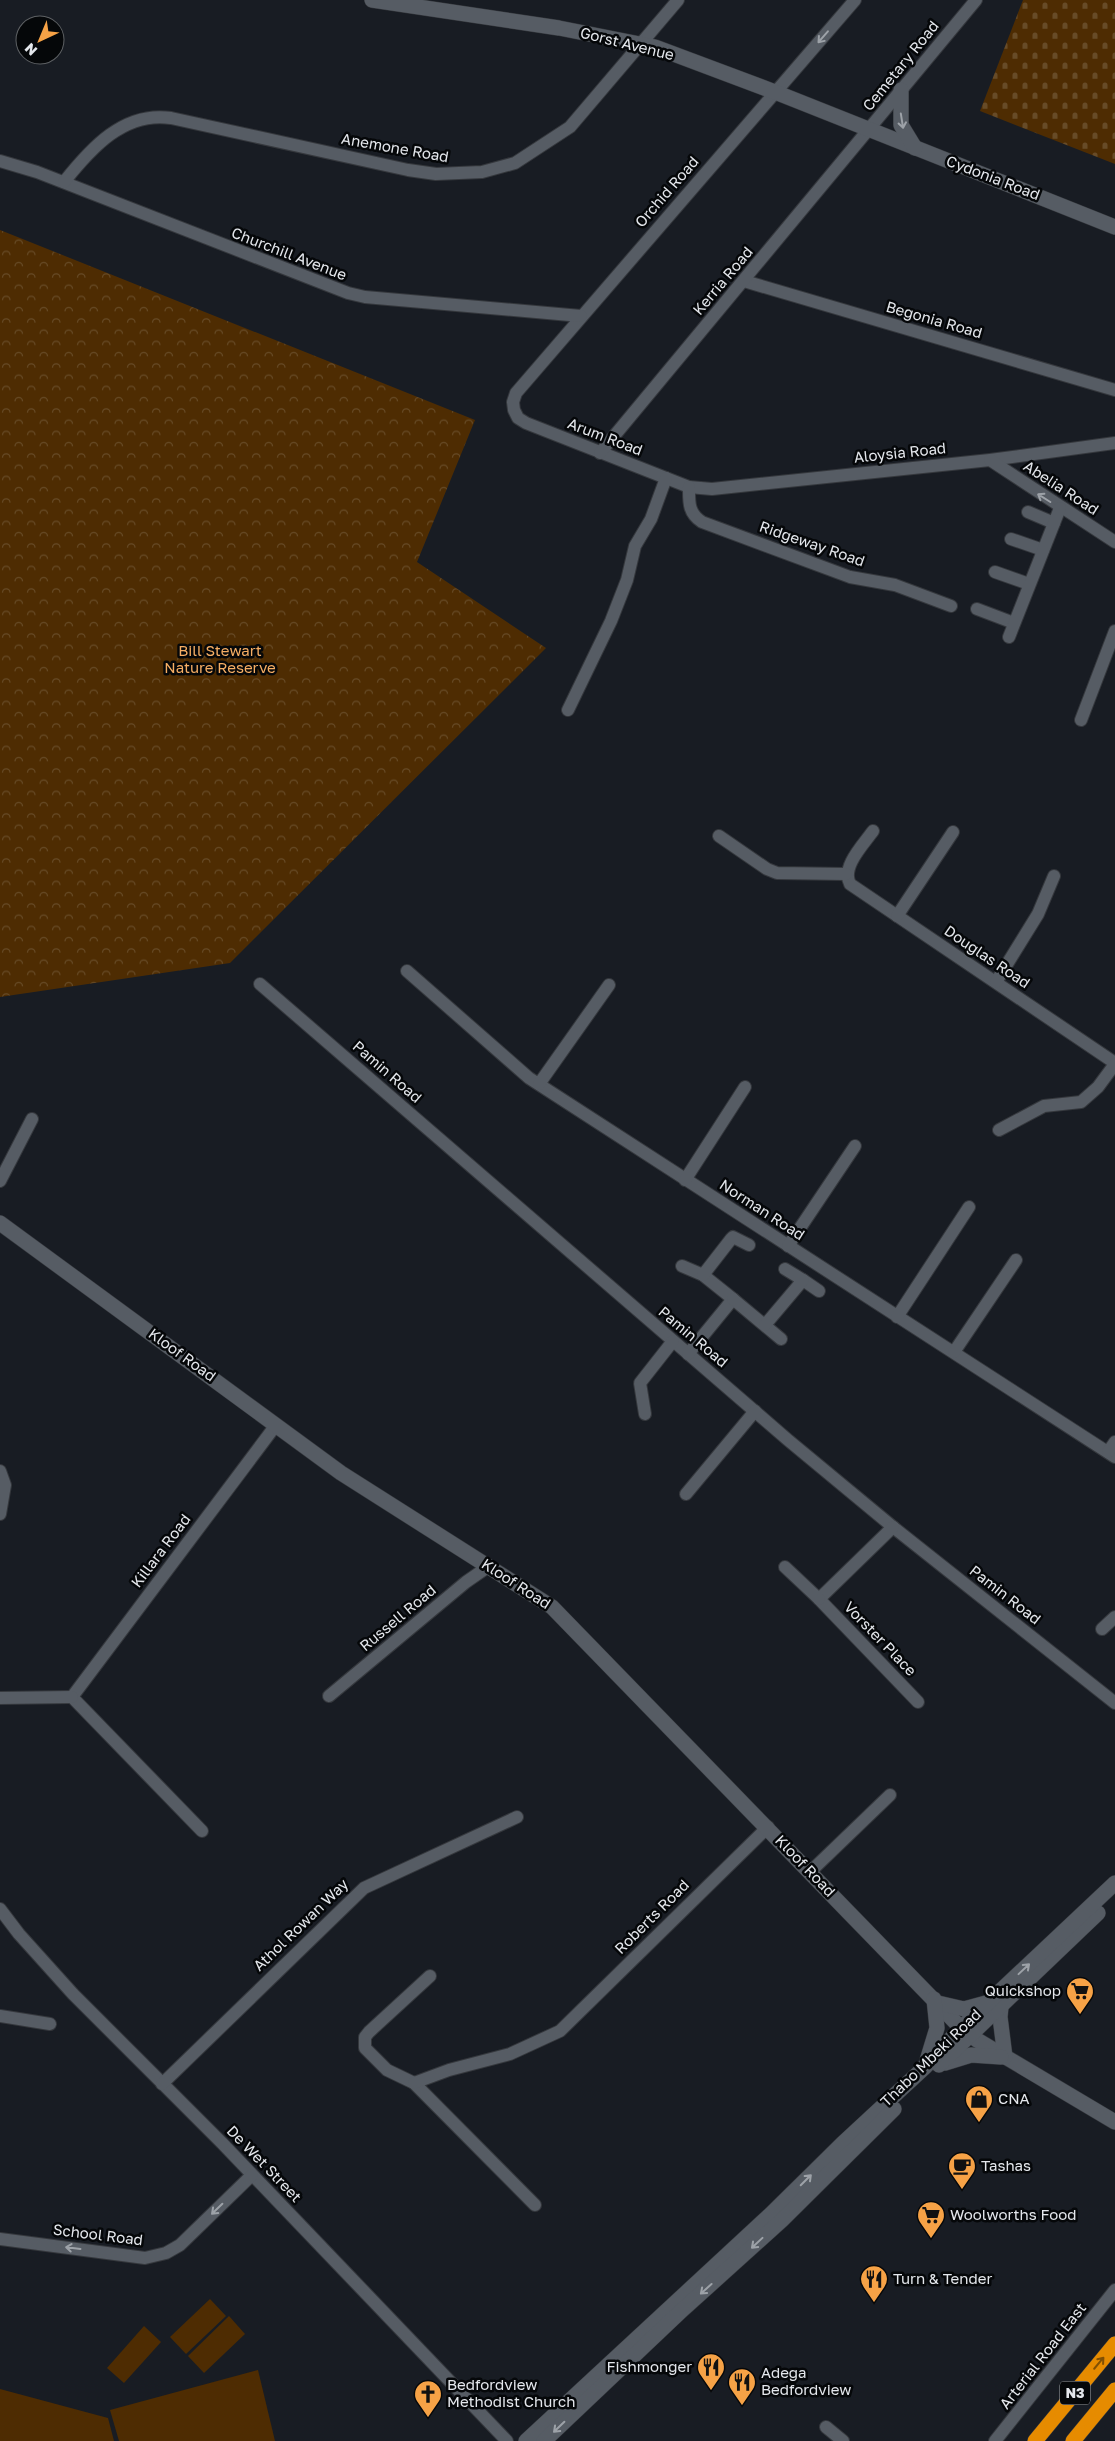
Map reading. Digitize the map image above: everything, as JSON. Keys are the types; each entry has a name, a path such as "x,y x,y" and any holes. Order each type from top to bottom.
{"highway":[{"name":"N3","path":"1035,2441 1115,2344"},
{"name":"N3","path":"1073,2441 1115,2390"}],"main road":[{"name":"Gorst Avenue","path":"372,0 559,28 655,47 870,130"},
{"path":"901,90 901,125 915,148"},
{"name":"Cydonia Road","path":"870,130 1115,227"},
{"name":"Kloof Road","path":"0,1223 341,1472 539,1597 573,1626 966,2032 1115,2122"},
{"name":"Thabo Mbeki Road","path":"776,2217 850,2137 925,2067 966,2032 1109,1897 1115,1883"},
{"path":"925,2067 937,2028 936,2001 964,2009 995,2004 1008,2058 971,2055 940,2064"},
{"name":"Thabo Mbeki Road","path":"776,2217 940,2064 966,2032"},
{"path":"526,2441 677,2308 776,2217"},
{"path":"544,2441 612,2377 677,2308"}],"street":[{"name":"Anemone Road","path":"64,182 118,128 146,117 171,118 436,174 482,172 515,163 570,127 678,0"},
{"name":"Orchid Road","path":"514,410 513,402 516,393 855,0"},
{"name":"Cemetary Road","path":"870,130 976,0"},
{"name":"Kerria Road","path":"600,453 870,130"},
{"name":"Churchill Avenue","path":"0,161 23,166 348,293 581,316"},
{"name":"Begonia Road","path":"744,281 1115,390"},
{"name":"Arum Road","path":"514,410 518,418 526,423 689,487"},
{"name":"Aloysia Road","path":"689,487 712,489 990,460 1115,443"},
{"name":"Abelia Road","path":"990,460 1060,508 1115,542"},
{"path":"568,710 612,621 627,580 634,546 651,519 666,478"},
{"name":"Ridgeway Road","path":"689,487 688,506 702,522 850,577 895,585 951,606"},
{"path":"1009,637 1060,508"},
{"path":"1028,512 1054,523"},
{"path":"1011,539 1043,550"},
{"path":"995,572 1029,584"},
{"path":"977,609 1014,624"},
{"path":"1081,720 1115,631"},
{"path":"718,836 767,869 777,873 846,874 873,831"},
{"path":"897,916 953,832"},
{"name":"Douglas Road","path":"846,874 850,884 1115,1064"},
{"path":"996,982 1030,927 1054,876"},
{"name":"Norman Road","path":"407,972 538,1084 897,1317 1113,1450"},
{"name":"Pamin Road","path":"260,984 755,1411 893,1527 1115,1703"},
{"path":"538,1084 609,984"},
{"path":"999,1130 1044,1106 1082,1102 1098,1087 1115,1064"},
{"path":"685,1180 745,1087"},
{"path":"0,1181 32,1119"},
{"path":"788,1246 855,1146"},
{"path":"897,1317 969,1206"},
{"path":"703,1274 733,1237 749,1245"},
{"path":"954,1352 1016,1260"},
{"path":"682,1266 703,1274 781,1338"},
{"path":"786,1269 819,1291"},
{"path":"765,1325 803,1280"},
{"path":"688,1354 733,1299"},
{"path":"644,1414 640,1383 673,1341"},
{"path":"686,1494 755,1411"},
{"name":"Killara Road","path":"72,1697 276,1425"},
{"path":"0,1471 5,1485 0,1514"},
{"path":"819,1599 893,1527"},
{"name":"Russell Road","path":"329,1696 466,1582 488,1566"},
{"name":"Vorster Place","path":"785,1567 819,1599 918,1702"},
{"path":"1102,1629 1115,1617"},
{"path":"0,1698 72,1697 202,1830"},
{"path":"811,1871 890,1795"},
{"name":"Athol Rowan Way","path":"162,2084 364,1888 517,1817"},
{"name":"Roberts Road","path":"414,2083 449,2070 510,2054 560,2031 768,1827"},
{"name":"De Wet Street","path":"0,1909 18,1934 74,1994 252,2175 507,2441"},
{"path":"430,1976 369,2032 364,2042 365,2048 380,2065 414,2083 535,2205"},
{"path":"0,2016 50,2024"},
{"name":"School Road","path":"0,2239 145,2258 159,2256 180,2244 252,2175"},
{"name":"Arterial Road East","path":"995,2441 1115,2290"},
{"path":"826,2427 843,2441"}],"green space":[{"path":"1023,0 1115,0 1115,164 980,111"},
{"name":"Bill Stewart Nature Reserve","path":"0,230 475,420 417,562 546,648 230,963 0,997"},
{"path":"210,2299 226,2316 186,2354 170,2337"},
{"path":"229,2316 245,2334 204,2373 188,2356"},
{"path":"144,2326 161,2342 124,2383 107,2368"},
{"path":"258,2370 275,2441 119,2441 110,2410"},
{"path":"0,2389 108,2418 114,2441 0,2441"}],"place":[{"name":"Quickshop","path":"1080,2015"},
{"name":"CNA","path":"979,2123"},
{"name":"Tashas","path":"962,2190"},
{"name":"Woolworths Food","path":"931,2239"},
{"name":"Turn & Tender","path":"874,2303"},
{"name":"Fishmonger","path":"711,2391"},
{"name":"Adega Bedfordview","path":"742,2406"},
{"name":"Bedfordview Methodist Church","path":"428,2418"}]}
